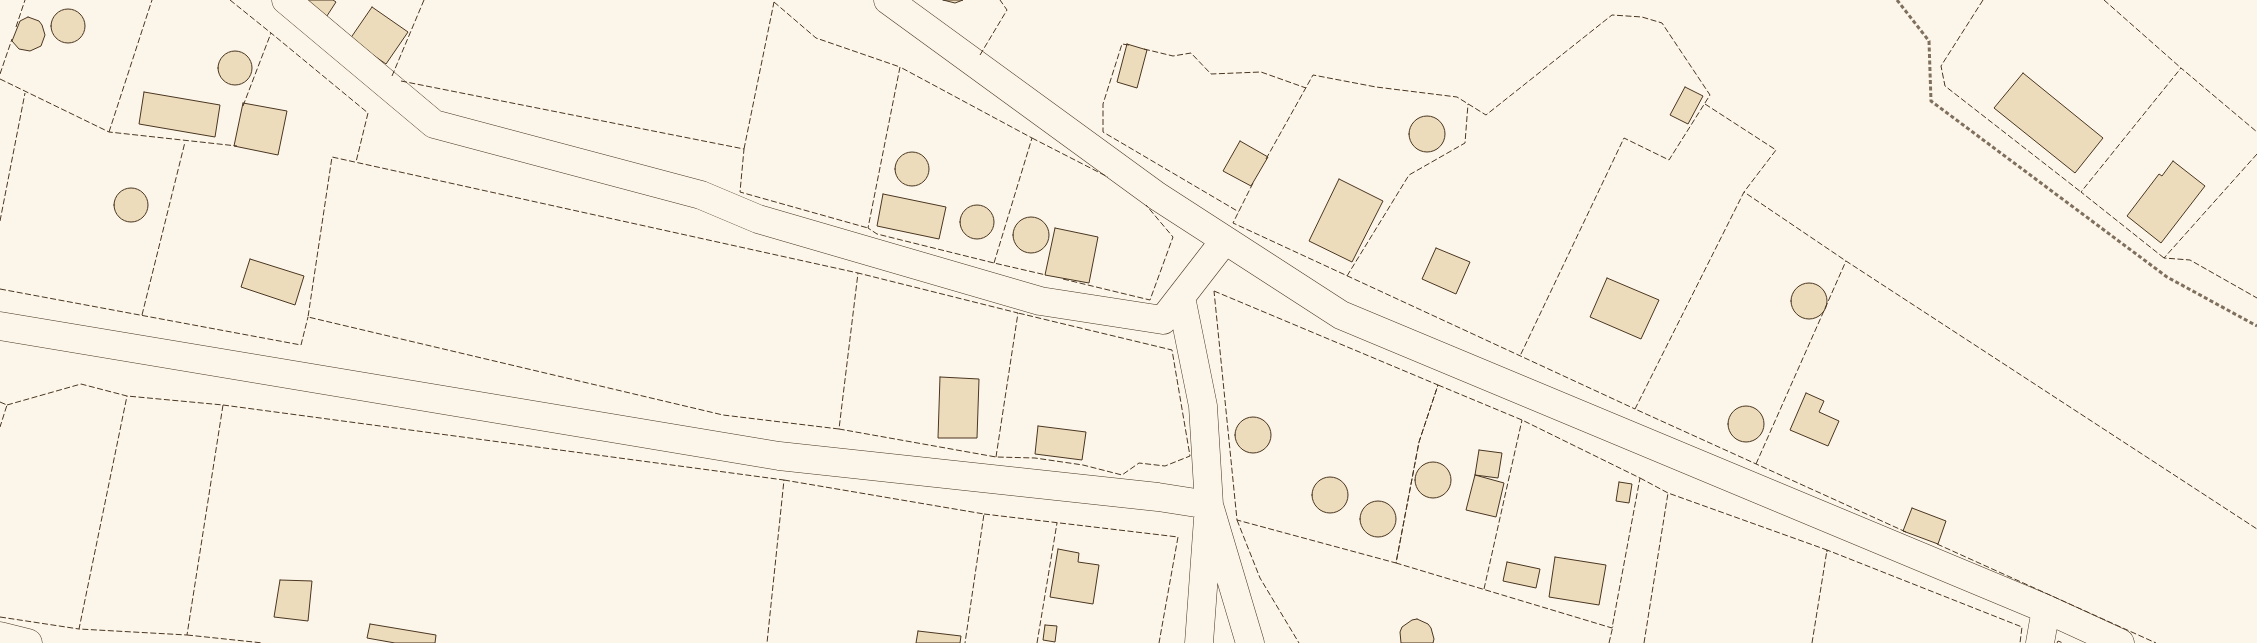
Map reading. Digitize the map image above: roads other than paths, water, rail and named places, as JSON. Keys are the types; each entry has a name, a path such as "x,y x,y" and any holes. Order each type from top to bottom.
{"street":[{"path":"286,0 434,124 701,195 758,219 1040,301 1163,320 1225,240"},
{"path":"888,0 1157,196 1341,315 2046,610 2120,643"},
{"path":"1181,297 1203,406 1210,505 1198,643"},
{"path":"0,326 779,456 1158,497 1210,505"},
{"path":"1210,505 1250,643"},
{"path":"2040,643 2046,610"},
{"path":"0,636 28,643"}]}
